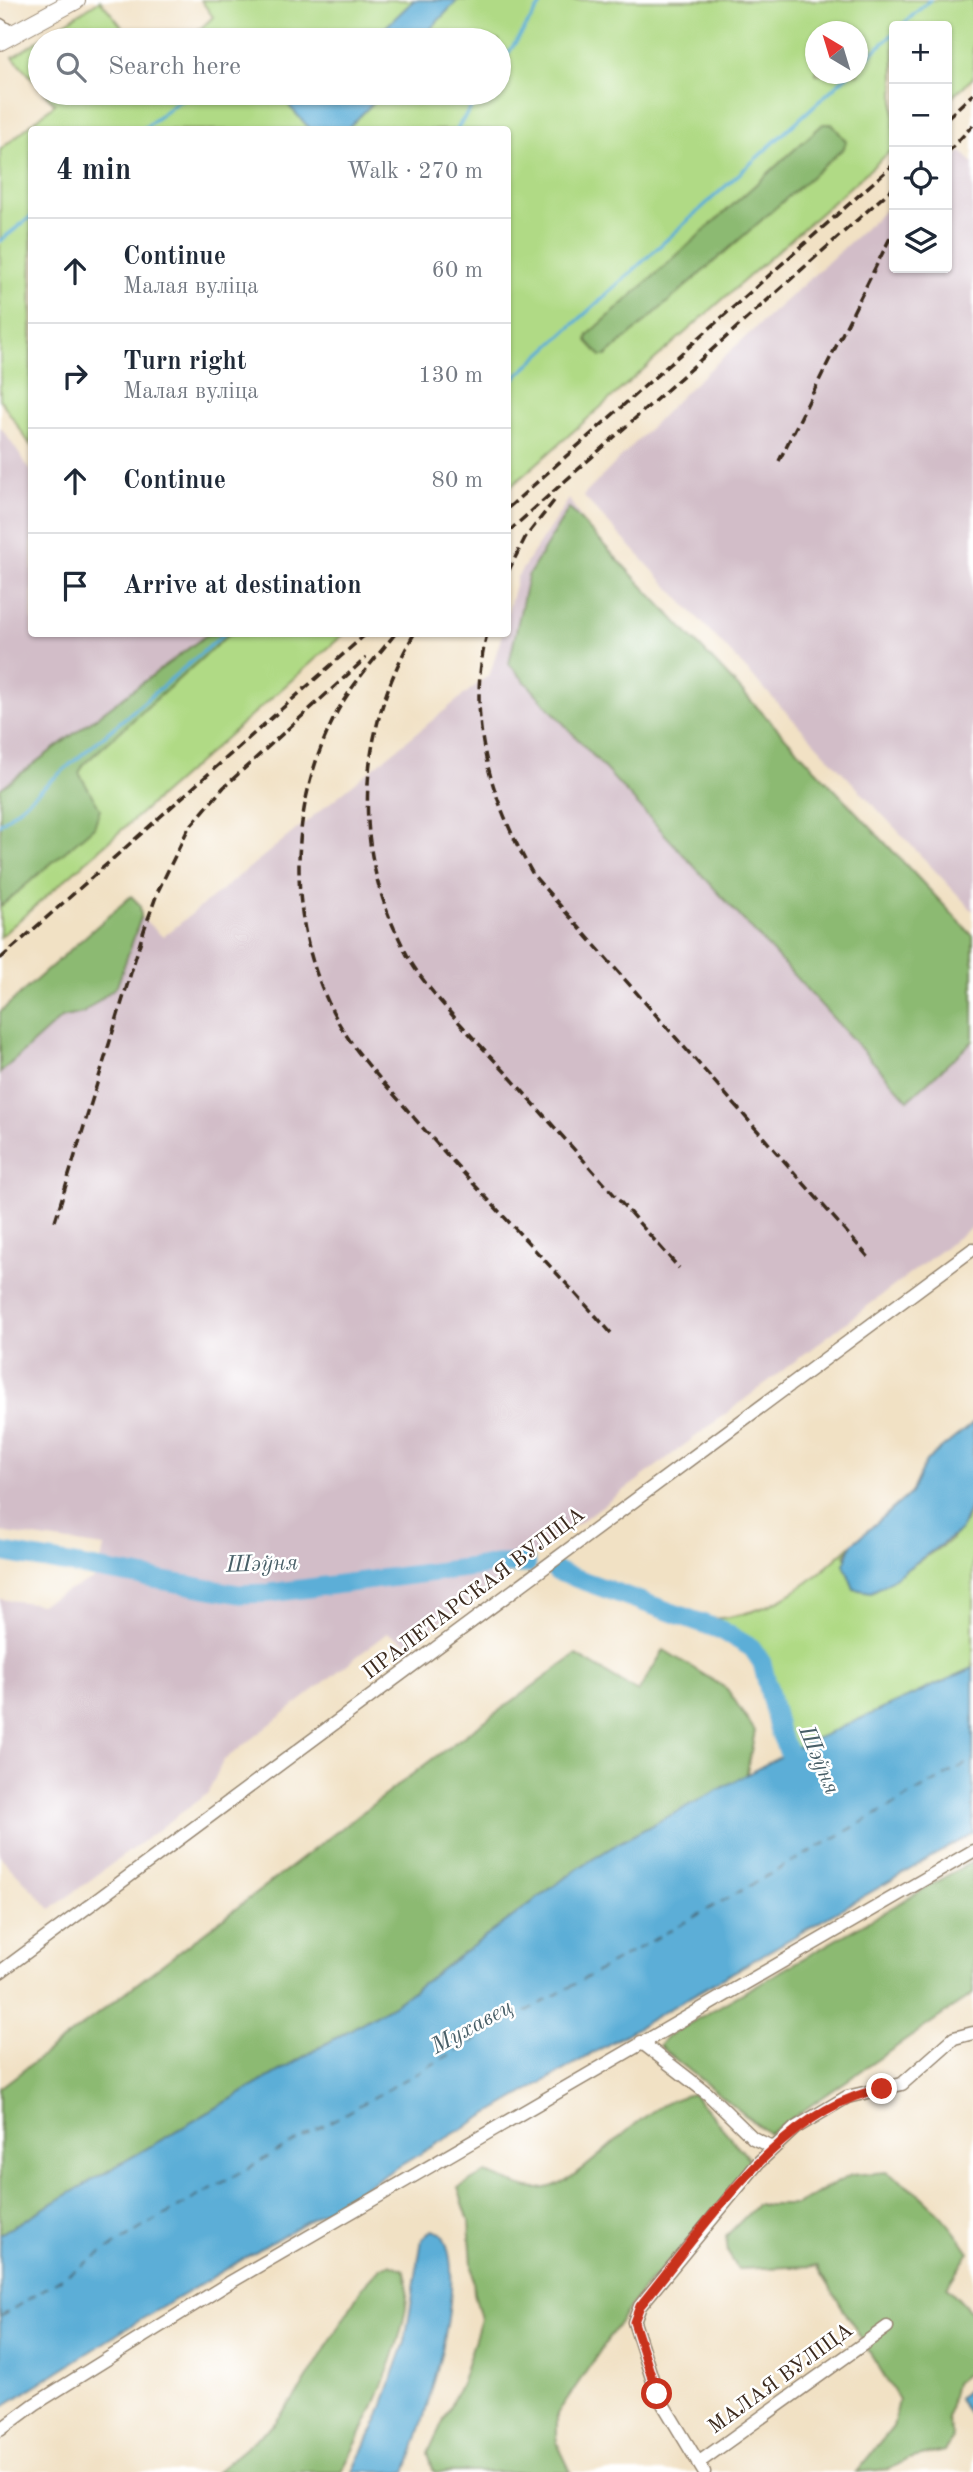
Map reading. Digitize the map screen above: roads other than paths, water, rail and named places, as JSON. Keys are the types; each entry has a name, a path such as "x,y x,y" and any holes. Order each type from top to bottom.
{"main road":[{"path":"4,33 76,0"}],"street":[{"name":"ПРАЛЕТАРСКАЯ ВУЛІЦА","path":"0,1972 973,1249"},
{"path":"0,2430 229,2283 973,1851"},
{"name":"МАЛАЯ ВУЛІЦА","path":"887,2327 701,2467 657,2394 634,2322 640,2306 758,2163 795,2128 847,2097 902,2084 954,2038 973,2033"},
{"path":"641,2042 708,2094 753,2138 774,2148"}],"water":[{"path":"414,0 458,0 431,28 385,28"},
{"path":"371,105 350,126 307,126 289,106"},
{"path":"973,1423 973,1499 960,1531 883,1586 871,1592 854,1589 844,1564 852,1544 911,1493 926,1461"},
{"name":"Мухавец","path":"973,1668 973,1833 455,2133 132,2325 0,2408 0,2234 396,2003 577,1869 622,1841 802,1745"},
{"path":"432,2230 441,2233 449,2254 449,2313 434,2381 409,2464 406,2472 353,2472 378,2418 405,2342 422,2239"},
{"path":"973,2385 973,2420 958,2399"}],"waterway":[{"path":"511,49 544,0"},
{"path":"907,21 930,0"},
{"path":"868,57 889,38"},
{"path":"511,381 838,84"},
{"path":"147,126 174,105"},
{"path":"459,126 473,105"},
{"path":"0,241 28,219"},
{"path":"0,824 220,637"},
{"name":"Шэўня","path":"0,1552 239,1594 270,1593 497,1564 527,1564"},
{"name":"Шэўня","path":"556,1571 721,1630 752,1648 762,1663 779,1731 799,1776"}],"railway":[{"path":"952,113 973,94"},
{"path":"952,148 973,125"},
{"path":"511,505 889,168"},
{"path":"511,529 889,191"},
{"path":"779,461 889,240"},
{"path":"511,566 525,538 554,501"},
{"path":"0,959 363,637"},
{"path":"393,637 342,703 320,750 309,787 299,864 307,941 318,978 342,1029 372,1069 611,1333"},
{"path":"412,637 396,668 383,704 373,741 368,778 372,854 380,891 394,928 413,965 439,1000 679,1268"},
{"path":"486,637 479,697 486,759 505,819 534,876 871,1260"},
{"path":"55,1221 144,930 158,891 188,829 224,787 366,658"}]}
